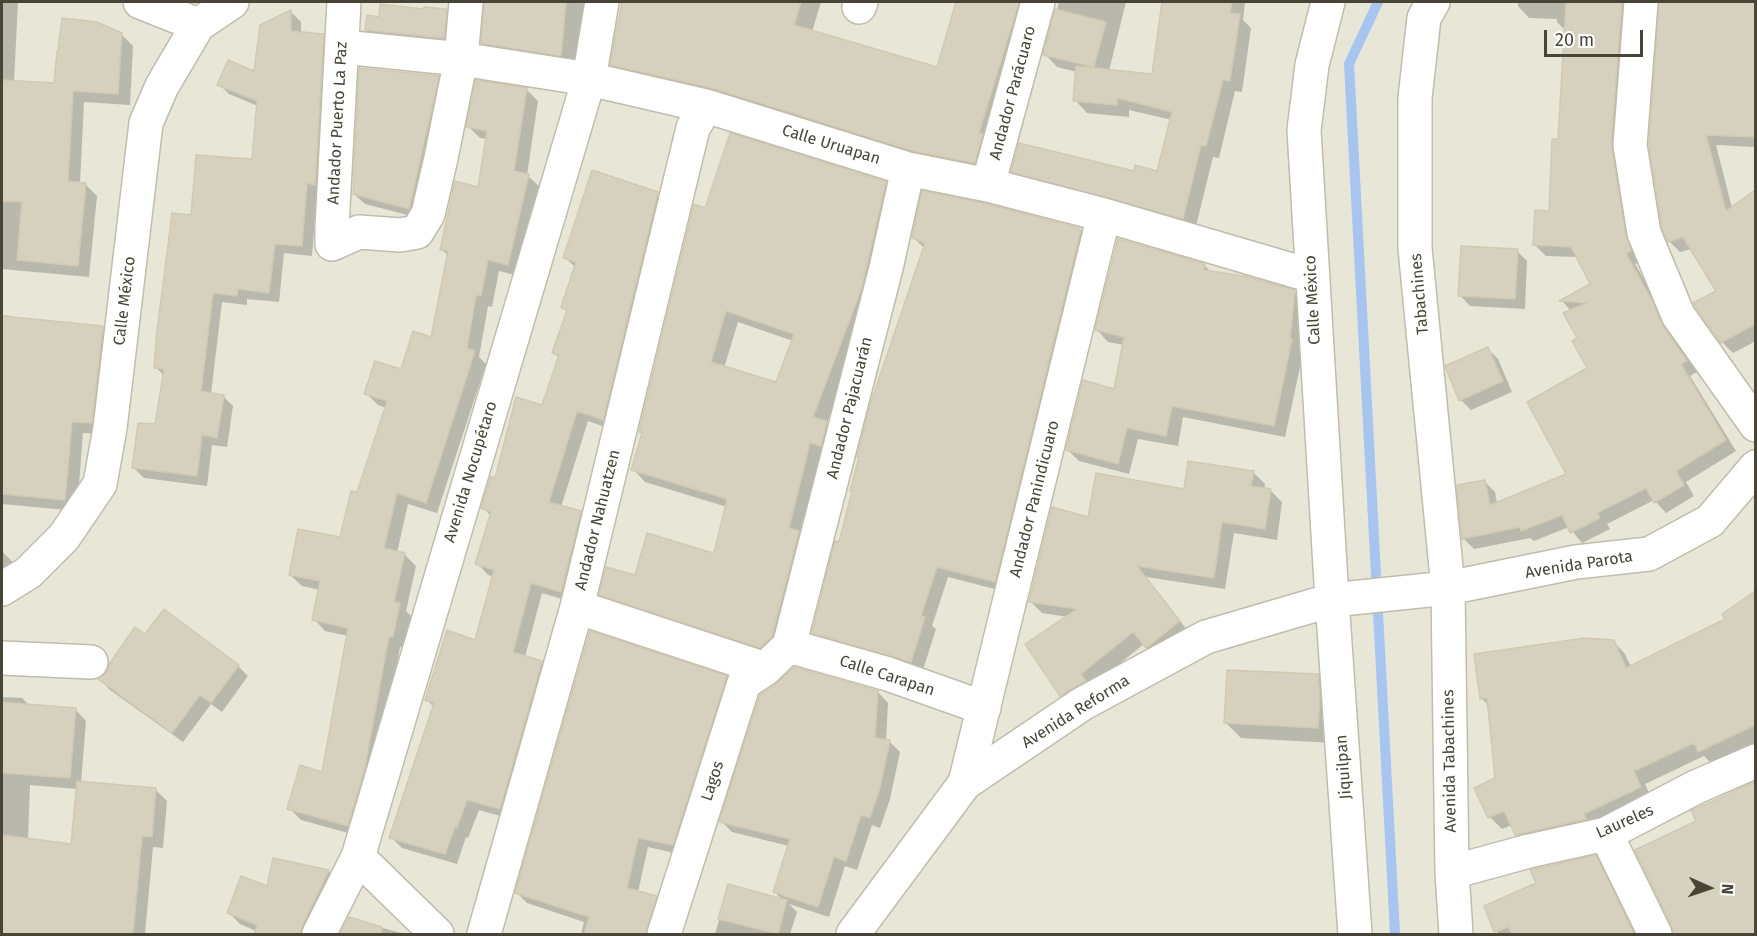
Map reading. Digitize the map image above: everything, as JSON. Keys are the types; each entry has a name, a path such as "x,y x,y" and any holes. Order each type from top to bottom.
{"street":[{"path":"140,2 198,25"},
{"name":"Calle México","path":"2,589 28,573 64,537 100,484 110,428 146,123 162,86 198,25 232,2"},
{"name":"Andador Puerto La Paz","path":"344,2 332,244 359,232 400,235 417,232 428,213 461,59"},
{"path":"461,59 466,2"},
{"name":"Avenida Nocupétaro","path":"319,934 358,857 589,80 602,2"},
{"name":"Andador Parácuaro","path":"988,185 1038,2"},
{"name":"Calle México","path":"1328,2 1312,65 1304,129 1332,600"},
{"name":"Tabachines","path":"1433,2 1425,18 1415,98 1415,248 1442,589"},
{"path":"1641,2 1630,145 1644,233 1678,315 1755,425"},
{"name":"Calle Uruapan","path":"343,47 461,59 589,80 706,106 908,169 988,185 1104,215 1312,276"},
{"name":"Andador Nahuatzen","path":"484,934 577,608 693,128 706,106"},
{"name":"Andador Pajacuarán","path":"789,646 886,268 908,169"},
{"name":"Andador Panindicuaro","path":"965,783 1104,215"},
{"name":"Avenida Parota","path":"1370,595 1442,589 1576,562 1649,554 1710,521 1755,467"},
{"name":"Avenida Tabachines","path":"1442,589 1456,934"},
{"name":"Avenida Reforma","path":"853,934 965,783 1082,704 1206,637 1332,600 1370,595"},
{"name":"Jiquilpan","path":"1332,600 1355,934"},
{"path":"577,608 765,669"},
{"name":"Lagos","path":"663,934 744,683 765,669 789,646"},
{"name":"Calle Carapan","path":"789,646 888,674 984,708"},
{"path":"2,658 91,662"},
{"name":"Laureles","path":"1452,872 1529,851 1606,834 1696,787 1755,761"},
{"path":"1606,834 1655,934"},
{"path":"358,857 437,934"}],"shaded area":[{"path":"2,2 1755,2 1755,934 2,934"}],"building":[{"path":"484,2 566,2 561,56 481,43"},
{"path":"622,2 801,2 794,25 937,67 956,2 1019,2 979,133 983,134 975,163 913,151 712,88 610,65"},
{"path":"1162,2 1232,2 1230,13 1240,14 1230,81 1223,80 1206,146 1201,145 1183,219 1011,172 1019,143 1134,171 1135,165 1157,171 1172,112 1117,98 1117,105 1073,101 1076,66 1152,74"},
{"path":"1566,2 1622,2 1611,144 1626,236 1631,251 1626,253 1663,326 1687,361 1681,364 1726,440 1676,471 1684,485 1654,503 1646,488 1597,513 1600,518 1570,533 1562,515 1521,531 1520,527 1462,539 1457,485 1485,480 1490,505 1566,474 1527,402 1587,368 1572,341 1577,338 1563,313 1587,303 1559,301 1590,284 1571,247 1533,245 1535,210 1549,211 1552,139 1558,139"},
{"path":"1659,2 1755,2 1755,137 1706,135 1726,211 1755,190 1755,324 1721,343 1693,303 1716,291 1683,237 1668,242 1662,228 1649,144"},
{"path":"380,4 447,9 444,38 365,30 367,15 379,17"},
{"path":"1055,9 1106,22 1094,67 1043,55"},
{"path":"291,10 291,31 324,34 315,185 307,183 302,246 275,244 269,293 238,289 237,296 213,293 201,391 224,395 217,438 202,435 197,476 132,468 138,423 155,424 164,369 154,368 172,213 191,215 196,155 252,159 257,101 217,85 228,60 254,71 260,25"},
{"path":"62,18 97,22 122,33 118,94 73,91 68,181 86,183 78,266 17,260 22,202 2,201 2,80 54,83"},
{"path":"359,68 439,76 409,209 353,194"},
{"path":"476,80 527,88 514,171 529,174 508,265 488,260 481,296 476,295 467,348 475,351 426,503 397,493 384,548 405,553 394,602 400,603 393,637 389,636 365,767 348,826 287,809 300,765 322,772 348,628 312,620 320,581 289,575 298,529 340,537 351,491 357,492 387,401 364,394 375,361 401,369 413,331 431,337 448,251 440,250 455,181 478,187 487,131 466,127"},
{"path":"730,133 886,182 861,290 813,417 827,421 821,446 810,443 789,528 799,531 772,636 760,648 599,595 606,567 635,575 647,533 713,553 715,549 727,499 631,470 642,433 639,432 694,204 705,208","holes":["726,311 794,334 776,382 711,362"]},
{"path":"592,170 658,192 603,420 577,411 549,502 581,511 561,592 531,583 513,652 542,661 500,809 467,800 445,854 389,838 434,703 425,700 447,630 475,640 494,570 475,564 491,512 481,508 491,476 495,478 516,397 542,405 559,355 552,353 567,310 561,307 576,262 563,258"},
{"path":"922,191 984,203 1081,229 995,582 937,567 921,616 925,617 911,662 812,633 835,541 839,542 852,491 850,491 859,457 857,457 870,405 925,243 912,238"},
{"path":"1118,239 1205,264 1204,270 1245,276 1295,290 1290,339 1292,339 1274,426 1172,406 1166,436 1127,428 1118,464 1066,450 1083,380 1114,389 1124,337 1095,330"},
{"path":"1461,246 1518,249 1515,299 1458,296"},
{"path":"2,316 103,326 92,423 72,422 65,500 2,494"},
{"path":"1488,347 1503,381 1459,401 1445,366"},
{"path":"1188,461 1254,471 1251,486 1271,489 1265,529 1222,522 1214,578 1137,566 1180,621 1146,648 1133,632 1081,674 1086,681 1060,696 1025,644 1077,609 1029,602 1052,507 1088,517 1096,473 1184,489"},
{"path":"1755,591 1755,725 1698,752 1694,743 1634,771 1641,787 1584,814 1586,819 1515,835 1504,811 1488,818 1474,788 1495,778 1487,698 1480,699 1474,654 1585,638 1614,640 1626,668 1725,619 1722,614"},
{"path":"164,609 239,665 211,703 200,695 172,733 98,679 106,673 110,663 135,627 145,634"},
{"path":"590,631 727,676 673,845 638,838 627,888 657,896 646,934 584,934 589,917 515,893"},
{"path":"794,667 878,691 875,738 890,740 880,788 870,818 861,815 846,861 834,857 818,907 773,892 790,839 719,822 760,695"},
{"path":"1227,670 1318,674 1320,697 1318,728 1224,723"},
{"path":"2,702 76,708 70,778 2,773"},
{"path":"77,781 156,788 152,837 142,836 133,934 2,934 2,835 71,844"},
{"path":"1755,782 1755,934 1674,934 1635,850 1696,821 1691,811"},
{"path":"1596,855 1634,934 1512,934 1508,926 1494,932 1484,906 1536,883 1530,870"},
{"path":"273,858 329,870 300,934 254,934 257,925 227,913 241,876 267,886"},
{"path":"728,884 787,900 778,934 718,919"},
{"path":"349,917 382,927 381,934 340,934"}],"waterway":[{"path":"1378,2 1349,64 1395,934"}]}
